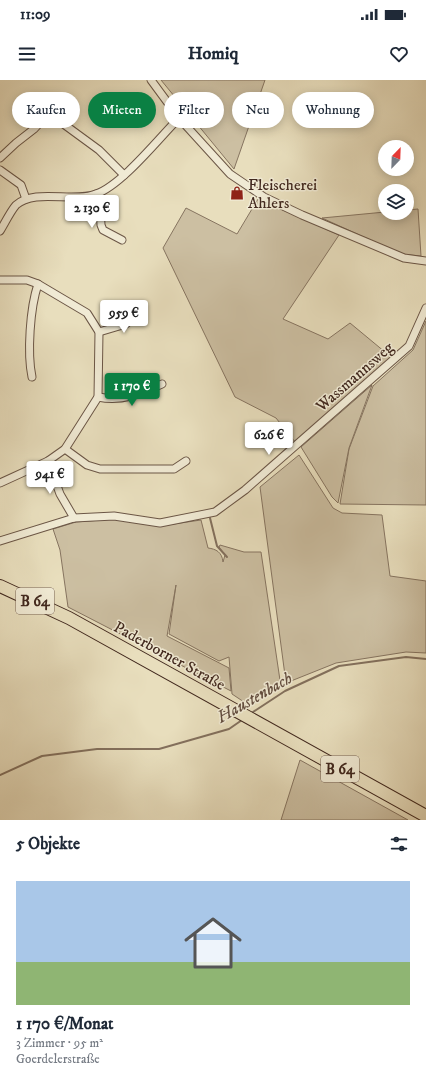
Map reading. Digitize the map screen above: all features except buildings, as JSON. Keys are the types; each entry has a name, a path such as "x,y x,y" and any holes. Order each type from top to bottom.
{"main road":[{"name":"Paderborner Straße","path":"0,586 69,618 426,816"}],"street":[{"path":"151,80 164,98"},
{"path":"0,158 35,128"},
{"path":"69,128 99,150 124,174"},
{"path":"0,231 16,206 26,199 77,197 96,194 111,186 169,128"},
{"path":"188,128 230,174 264,197 302,215 404,258 426,262"},
{"path":"0,170 21,185 26,199"},
{"path":"96,194 100,206 101,225 103,230 122,240"},
{"path":"0,280 27,280 38,284 87,313 99,332 98,397 65,449 48,461 0,483"},
{"path":"32,377 29,364 33,299 38,284"},
{"name":"Wassmannsweg","path":"0,541 74,518 114,516 160,523 215,512 245,490 409,346 426,308"},
{"path":"99,332 126,324 137,314"},
{"path":"98,397 111,400 134,397 162,384"},
{"path":"65,449 87,465 100,469 174,469 186,461"},
{"path":"48,461 60,494 74,518"}],"shaded area":[{"path":"161,80 265,80 261,92 232,92 232,128 248,128 234,169 200,128 224,128 224,92 171,92"},
{"path":"258,199 339,235 283,319 328,339 350,323 391,357 295,442 276,418 235,397 163,248 186,208 237,234"},
{"path":"414,209 418,209 421,256 401,254 322,218 378,213 378,220 414,220"},
{"path":"426,321 426,505 340,504 349,449 373,386 413,350"},
{"path":"372,385 349,448 338,503 332,497 301,447"},
{"path":"299,455 333,508 342,513 382,515 390,576 426,581 426,653 406,652 336,663 286,683 260,487"},
{"path":"114,519 160,526 201,520 208,548 214,549 218,552 223,562 225,555 219,547 220,545 244,552 261,552 281,687 250,706 232,694 229,657 219,661 169,634 176,585 167,636 229,668 231,691 68,607 60,550 53,529 76,522"},
{"path":"300,760 408,820 281,820"}],"waterway":[{"path":"210,518 217,546 227,557"},
{"name":"Haustenbach","path":"250,714 285,691 339,666 406,657 426,659"},
{"name":"Haustenbach","path":"0,775 42,756 97,749 159,749 229,729 242,720"}],"place":[{"name":"Fleischerei Ahlers","path":"237,193"}]}
